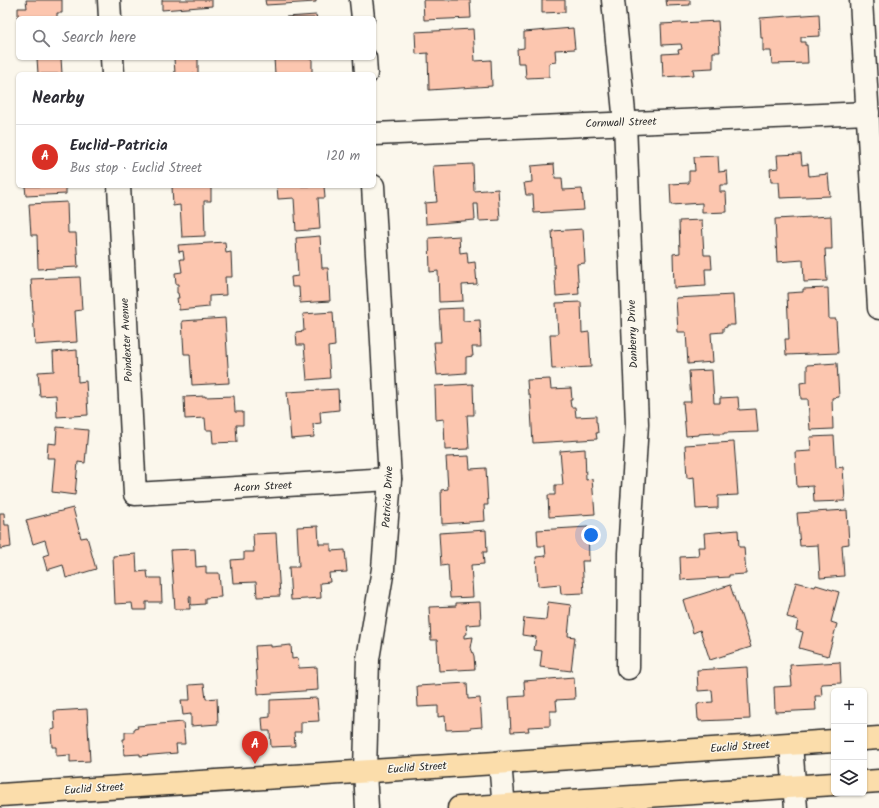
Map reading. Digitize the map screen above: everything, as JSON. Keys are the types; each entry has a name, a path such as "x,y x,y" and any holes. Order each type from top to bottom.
{"main road":[{"path":"867,739 879,738"},
{"name":"Euclid Street","path":"0,795 69,799 365,771 831,741"},
{"path":"867,782 879,781"},
{"path":"459,808 831,784"}],"street":[{"path":"109,0 110,16"},
{"path":"361,0 363,16"},
{"name":"Danberry Drive","path":"613,0 624,123 637,424 630,553 628,668"},
{"path":"861,0 879,308"},
{"path":"112,60 113,72"},
{"path":"365,60 366,72"},
{"name":"Cornwall Street","path":"376,134 868,113"},
{"name":"Poindexter Avenue","path":"119,188 135,494"},
{"name":"Patricia Drive","path":"367,808 365,771 368,659 383,570 390,479 373,188"},
{"name":"Acorn Street","path":"135,494 390,479"},
{"path":"791,744 796,808"},
{"path":"500,762 504,806"}],"building":[{"path":"26,0 62,0 62,13 57,13 57,16 18,16 18,8 27,8"},
{"path":"162,0 212,0 212,6 162,10"},
{"path":"265,0 316,0 316,2 266,5"},
{"path":"423,0 470,0 471,18 424,20"},
{"path":"542,0 565,0 565,12 542,13"},
{"path":"666,0 690,0 690,5 667,6"},
{"path":"819,14 820,36 801,37 801,42 805,42 805,45 807,45 808,63 772,64 771,51 763,51 760,18"},
{"path":"718,21 720,52 713,52 713,68 693,69 694,75 663,77 662,54 679,53 678,50 682,49 681,44 662,45 661,24"},
{"path":"573,28 575,49 555,50 556,62 549,63 549,77 526,78 525,63 518,63 517,49 524,48 524,32"},
{"path":"473,29 475,61 491,60 492,86 429,90 428,53 416,54 415,32"},
{"path":"37,60 61,60 62,72 38,72"},
{"path":"174,60 198,60 198,72 175,72"},
{"path":"274,60 312,60 312,72 275,72"},
{"path":"801,154 802,165 808,164 809,176 828,174 830,196 780,198 779,182 771,182 770,169 778,168 777,155"},
{"path":"718,156 719,172 727,171 728,185 720,185 720,192 726,192 727,212 702,213 702,203 671,205 670,184 689,183 689,171 695,171 694,157"},
{"path":"473,164 474,191 498,189 500,220 479,221 478,204 474,204 475,220 426,224 425,203 437,202 433,166"},
{"path":"554,164 555,178 562,178 563,190 582,189 584,210 534,213 533,195 526,195 524,183 532,182 531,166"},
{"path":"25,188 66,188 66,194 26,196"},
{"path":"172,188 211,188 211,201 204,201 205,236 182,237 180,205 173,206"},
{"path":"277,188 324,188 325,198 318,198 320,229 296,231 294,198 278,199"},
{"path":"67,202 68,233 76,233 78,267 38,269 37,235 31,235 29,204"},
{"path":"831,216 832,249 825,249 827,281 804,282 803,260 777,262 775,219"},
{"path":"702,220 704,255 711,255 712,269 705,269 706,286 674,288 673,254 680,253 679,221"},
{"path":"583,229 585,263 577,264 579,294 556,296 552,231"},
{"path":"320,236 322,268 328,268 330,301 300,303 299,287 292,287 291,277 298,276 296,238"},
{"path":"459,236 460,253 467,252 468,263 475,262 477,284 462,285 463,301 439,302 438,271 430,272 429,238"},
{"path":"225,242 226,253 231,252 232,277 225,277 226,295 209,296 209,307 179,310 177,298 179,298 177,293 178,284 176,284 175,273 182,272 180,259 184,259 183,251 179,252 178,245"},
{"path":"80,277 82,310 75,311 77,342 35,345 31,279"},
{"path":"828,288 829,319 836,319 838,353 786,355 785,339 789,339 787,293 803,292 803,289"},
{"path":"733,295 735,325 727,325 727,327 723,328 723,332 711,333 713,362 688,364 686,332 678,332 676,298"},
{"path":"581,302 582,333 589,332 591,367 552,369 550,334 558,334 556,303"},
{"path":"463,308 463,321 480,320 481,347 472,347 473,356 466,357 466,373 437,375 434,342 441,342 439,309"},
{"path":"333,312 335,346 328,347 330,378 307,380 304,345 297,345 296,332 304,331 303,314"},
{"path":"225,318 229,383 192,385 190,354 184,354 182,321"},
{"path":"77,350 78,382 86,381 88,415 57,417 56,395 40,396 38,372 54,371 53,352"},
{"path":"837,363 839,397 832,398 833,429 810,430 808,399 801,399 800,383 807,382 807,365"},
{"path":"712,370 714,403 720,403 720,398 738,397 739,410 756,409 758,432 724,434 714,433 686,436 683,402 691,402 689,371"},
{"path":"550,379 551,389 571,388 571,407 575,407 576,417 596,416 598,433 596,433 597,439 533,443 530,394 528,394 527,380"},
{"path":"473,384 474,415 467,415 469,449 445,450 444,419 436,420 435,386"},
{"path":"338,389 339,410 320,412 321,423 313,424 314,437 291,439 287,392"},
{"path":"234,396 235,412 243,412 243,425 236,425 237,442 213,443 212,430 206,430 205,418 185,419 184,397"},
{"path":"57,427 88,430 85,463 78,462 75,495 52,492 55,458 47,458 48,443 56,444"},
{"path":"834,436 836,468 843,467 845,501 814,502 813,486 797,487 795,452 811,451 810,437"},
{"path":"734,442 738,495 718,496 718,508 696,509 694,477 687,478 685,445"},
{"path":"585,449 586,480 592,479 595,514 549,517 548,495 555,495 555,485 563,485 560,451"},
{"path":"469,456 470,469 486,468 488,505 484,505 485,521 442,524 441,490 448,489 446,457"},
{"path":"73,508 81,538 87,537 96,569 66,578 63,565 47,570 43,556 49,554 45,540 33,544 26,520"},
{"path":"847,510 849,544 842,545 844,576 820,578 818,545 800,546 797,513"},
{"path":"0,513 4,513 5,525 9,525 11,547 0,549"},
{"path":"318,526 319,544 331,544 331,551 345,550 347,572 329,573 330,582 320,583 321,598 291,600 289,567 299,567 297,527"},
{"path":"588,527 589,561 582,561 584,593 561,594 560,584 538,586 536,557 546,556 545,546 538,546 537,530"},
{"path":"486,530 487,552 483,552 484,564 471,565 473,597 450,598 448,565 441,566 439,533"},
{"path":"738,530 739,547 744,547 746,574 729,575 729,577 681,580 680,557 699,556 698,547 705,547 704,533"},
{"path":"276,533 280,596 257,597 256,582 233,583 231,560 244,559 244,552 254,552 253,534"},
{"path":"195,549 196,567 206,566 206,573 219,573 221,597 205,598 205,604 191,605 191,597 189,597 190,609 175,609 171,550"},
{"path":"136,554 137,572 147,571 148,578 161,578 162,602 146,602 146,610 133,610 132,603 115,604 113,556"},
{"path":"796,582 815,587 816,585 839,592 831,622 837,624 828,656 799,648 803,632 796,630 798,620 787,617"},
{"path":"730,585 751,647 710,660 700,630 693,633 683,600"},
{"path":"480,602 481,624 466,625 467,634 464,635 464,638 473,637 471,648 474,656 475,669 439,671 437,640 431,640 429,607 456,606 456,603"},
{"path":"548,602 571,605 568,636 575,637 571,671 540,667 542,651 534,650 536,637 522,635 524,618 546,620"},
{"path":"271,645 271,647 291,645 292,659 298,658 299,668 317,667 318,690 258,694 255,646"},
{"path":"840,662 841,683 821,684 822,696 815,696 816,710 775,712 774,687 792,686 790,665"},
{"path":"747,667 750,719 699,721 697,705 699,703 713,702 712,690 698,691 697,670"},
{"path":"574,677 575,699 556,700 557,711 550,711 550,726 528,727 529,731 511,732 509,697 525,696 524,681"},
{"path":"467,683 468,699 480,698 482,727 446,730 445,716 438,717 438,706 418,707 417,686"},
{"path":"204,684 206,699 217,698 218,724 191,726 191,714 183,715 181,700 190,700 189,685"},
{"path":"317,698 319,721 301,722 301,732 294,732 295,746 271,747 270,731 263,731 262,718 270,717 270,700"},
{"path":"87,709 90,761 70,762 70,755 56,756 56,747 52,747 51,730 55,729 54,711"},
{"path":"183,722 185,744 176,744 177,753 140,756 140,754 124,755 123,739 125,739 125,732 134,732 134,729 138,728 137,726"}],"place":[{"name":"Euclid-Patricia","path":"255,764"}]}
